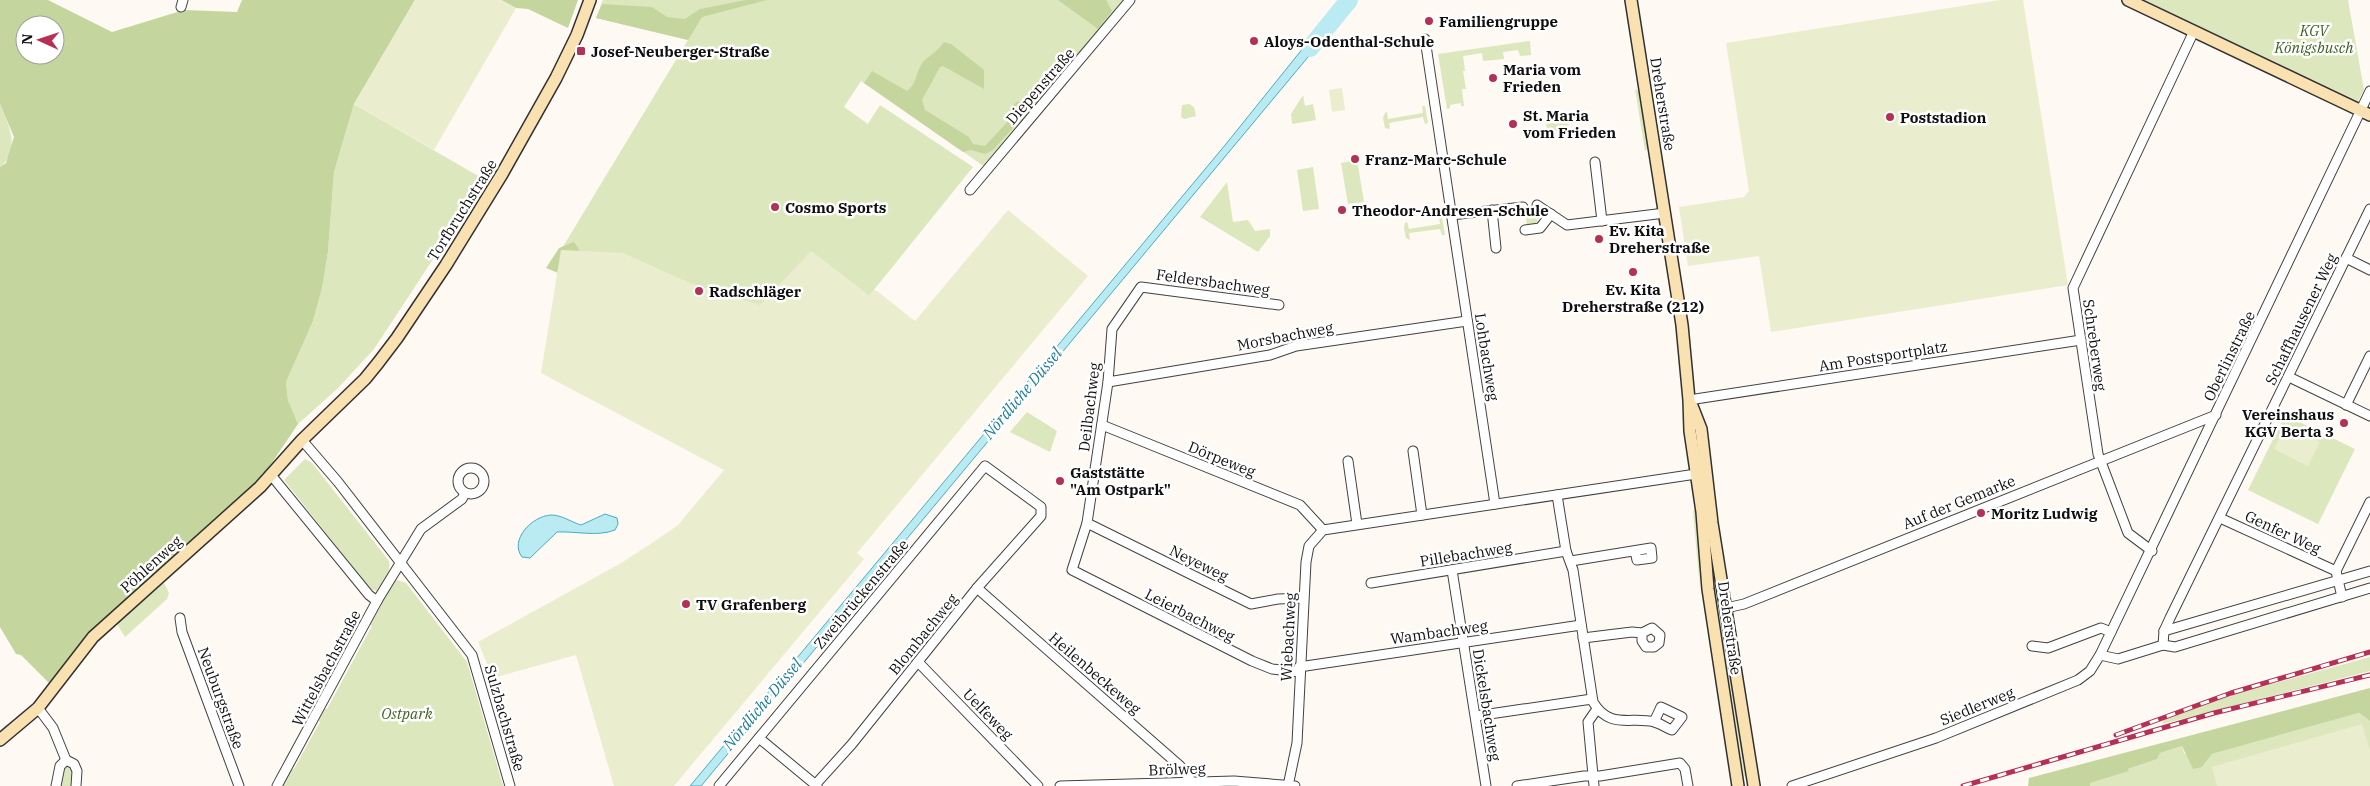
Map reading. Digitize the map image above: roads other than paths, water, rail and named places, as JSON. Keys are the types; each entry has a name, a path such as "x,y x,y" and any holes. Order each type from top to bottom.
{"main road":[{"name":"Torfbruchstraße","path":"328,415 364,379 397,338 466,234 549,90 577,35 590,0"},
{"name":"Dreherstraße","path":"1632,0 1682,325 1690,431 1711,611 1738,786"},
{"path":"2128,0 2366,113"},
{"name":"Dreherstraße","path":"1689,400 1701,429 1712,523 1754,786"},
{"name":"Pöhlenweg","path":"0,740 38,708 93,637 271,475 302,440 328,415"},
{"name":"Auf der Gemarke","path":"1711,611 1726,608"}],"street":[{"name":"Diepenstraße","path":"970,190 1130,0"},
{"name":"Schreberweg","path":"2152,550 2128,532 2098,454 2073,288 2074,282 2194,31"},
{"name":"Lohbachweg","path":"1425,39 1495,504"},
{"name":"Oberlinstraße","path":"2100,655 2366,113 2370,91"},
{"path":"1595,162 1602,221"},
{"path":"1537,205 1567,225 1665,213"},
{"path":"1451,215 1523,207"},
{"name":"Schaffhausener Weg","path":"2164,631 2370,209"},
{"path":"1492,210 1496,248"},
{"path":"1525,230 1540,228 1551,214"},
{"path":"2346,258 2370,270"},
{"name":"Feldersbachweg","path":"1144,286 1279,305"},
{"name":"Deilbachweg","path":"1072,570 1087,523 1108,382 1113,326 1141,287 1144,286"},
{"name":"Morsbachweg","path":"1108,382 1270,355 1296,346 1467,321"},
{"name":"Am Postsportplatz","path":"1689,400 2081,340"},
{"path":"2346,405 2370,356"},
{"path":"2289,377 2370,416"},
{"name":"Auf der Gemarke","path":"1726,608 1744,604 2216,416"},
{"name":"Dörpeweg","path":"1102,425 1300,505 1323,530"},
{"name":"Sulzbachstraße","path":"302,440 338,482 472,655 510,786"},
{"path":"1413,450 1422,515"},
{"path":"1348,461 1358,524"},
{"name":"Zweibrückenstraße","path":"719,786 985,466 1034,501"},
{"path":"1323,530 1696,474"},
{"name":"Dreherstraße","path":"1696,474 1703,478 1712,523"},
{"path":"271,475 369,595 377,601"},
{"path":"400,563 421,529 462,499 465,493"},
{"path":"1557,495 1566,551 1571,561 1582,625 1592,699 1597,709 1615,720 1654,722"},
{"name":"Blombachweg","path":"816,785 852,744 977,588 1040,516 1042,509 1034,501"},
{"path":"2342,597 2336,571 2370,502"},
{"name":"Genfer Weg","path":"2220,518 2336,571"},
{"name":"Neyeweg","path":"1087,523 1251,604 1303,598"},
{"name":"Wiebachweg","path":"1291,786 1297,743 1303,598 1309,546 1323,530"},
{"path":"1571,561 1635,550"},
{"name":"Pillebachweg","path":"1371,583 1566,551"},
{"name":"Wittelsbachstraße","path":"277,786 377,601 400,563"},
{"name":"Leierbachweg","path":"1072,570 1252,661 1278,670 1300,669"},
{"name":"Dickelsbachweg","path":"1452,570 1486,786"},
{"path":"2162,645 2164,631 2370,571"},
{"name":"Heilenbeckeweg","path":"977,588 1180,766 1192,784"},
{"path":"2100,655 2118,659 2162,645 2175,647 2370,588"},
{"name":"Neuburgstraße","path":"180,618 182,632 238,786"},
{"name":"Wambachweg","path":"1300,669 1582,625"},
{"path":"2032,646 2048,648 2101,628 2112,632"},
{"path":"1584,638 1632,632 1642,633"},
{"name":"Siedlerweg","path":"1792,786 1936,738 2078,680 2090,671 2100,655"},
{"name":"Uelfeweg","path":"918,662 1038,786"},
{"path":"1476,716 1592,699"},
{"path":"38,708 53,728 66,760 74,764 77,771 76,786"},
{"path":"1593,781 1588,722 1597,709"},
{"path":"760,738 816,785"},
{"path":"56,786 60,766 66,760"},
{"path":"1517,786 1584,776 1593,781 1680,763 1685,769 1688,786"},
{"name":"Brölweg","path":"1060,786 1192,784 1291,786"}],"water":[{"path":"1344,0 1354,0 1330,29 1324,24"},
{"path":"1320,27 1328,33 701,786 690,786 1226,144"},
{"path":"605,514 617,518 618,524 615,530 601,533 557,532 530,558 522,557 518,543 520,537 530,524 544,516 559,516 581,525"}],"waterway":[{"name":"Nördliche Düssel","path":"1310,48 1349,0"}],"railway":[{"path":"2116,735 2231,693 2370,652"},
{"path":"1963,786 2214,713 2370,675"}],"place":[{"name":"Familiengruppe","path":"1429,21"},
{"name":"Aloys-Odenthal-Schule","path":"1254,41"},
{"name":"Josef-Neuberger-Straße","path":"581,51"},
{"name":"Maria vom Frieden","path":"1493,78"},
{"name":"Poststadion","path":"1890,117"},
{"name":"St. Maria vom Frieden","path":"1513,124"},
{"name":"Franz-Marc-Schule","path":"1355,159"},
{"name":"Cosmo Sports","path":"775,207"},
{"name":"Theodor-Andresen-Schule","path":"1342,210"},
{"name":"Ev. Kita Dreherstraße","path":"1599,239"},
{"name":"Ev. Kita Dreherstraße (212)","path":"1633,272"},
{"name":"Radschläger","path":"699,291"},
{"name":"Vereinshaus KGV Berta 3","path":"2344,423"},
{"name":"Gaststätte \"Am Ostpark\"","path":"1060,481"},
{"name":"Moritz Ludwig","path":"1981,513"},
{"name":"TV Grafenberg","path":"686,604"}],"park label":[{"name":"KGV Königsbusch","path":"2314,38"},
{"name":"Ostpark","path":"407,713"}]}
